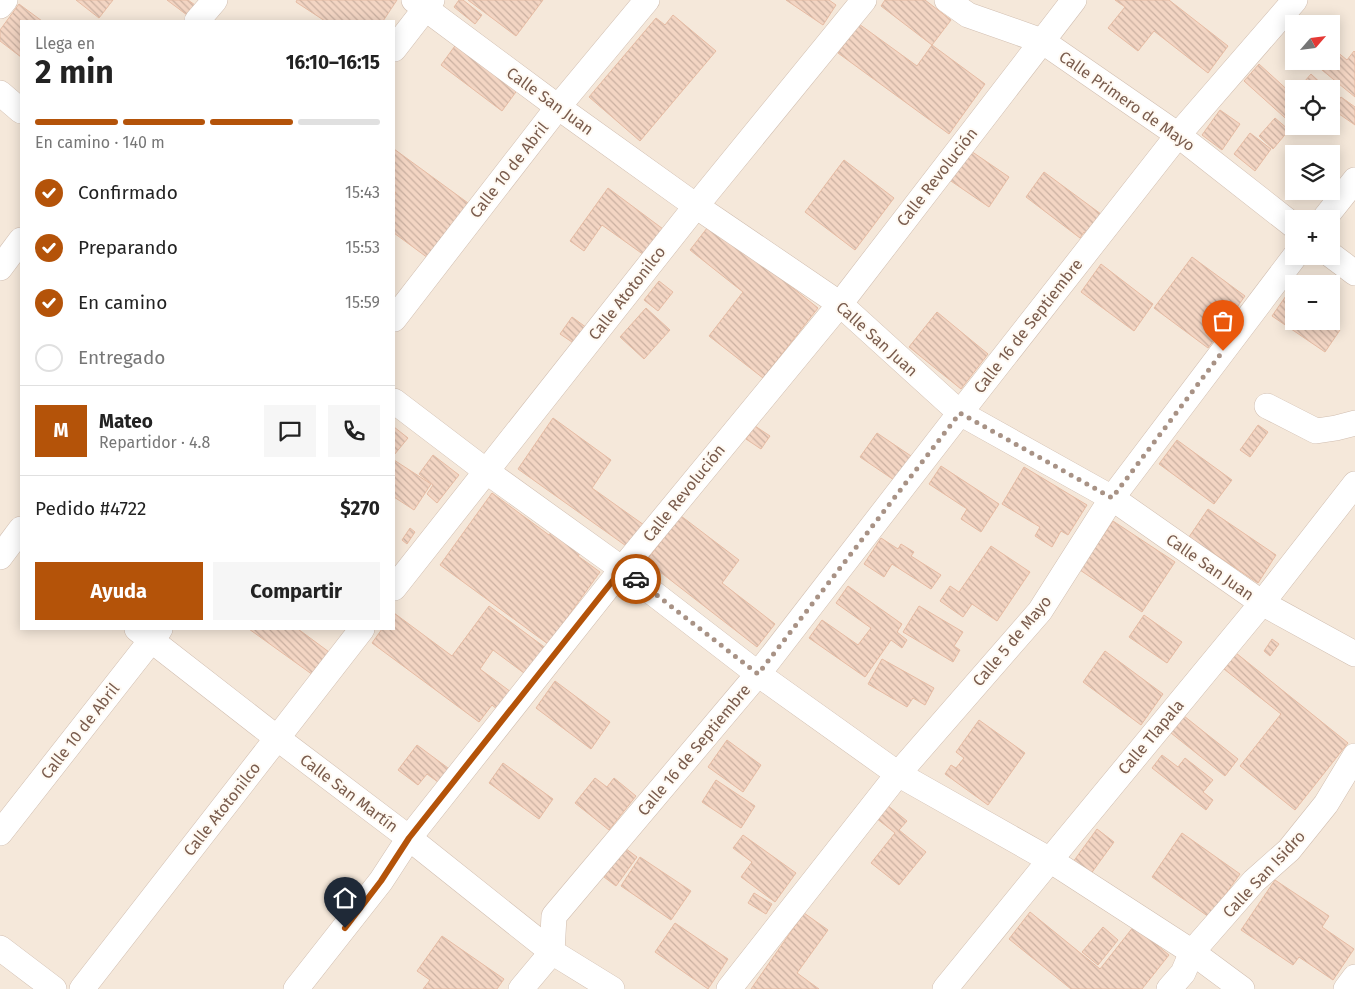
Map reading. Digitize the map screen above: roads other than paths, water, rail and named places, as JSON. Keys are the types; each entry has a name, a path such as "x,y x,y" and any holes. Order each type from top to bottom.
{"street":[{"path":"0,6 5,0"},
{"path":"199,20 215,0"},
{"name":"Calle 10 de Abril","path":"395,318 558,107 647,0"},
{"name":"Calle Atotonilco","path":"395,587 696,206 864,0"},
{"name":"Calle Primero de Mayo","path":"947,0 968,16 1042,41 1178,135 1285,219"},
{"name":"Calle Revolución","path":"296,989 381,881 409,838 622,569 840,304 1074,0"},
{"name":"Calle 16 de Septiembre","path":"552,952 554,916 758,674 1178,135 1295,0"},
{"path":"395,46 424,3"},
{"name":"Calle San Juan","path":"424,3 558,107 696,206 840,304 960,413 1112,498 1262,603 1355,654"},
{"path":"0,93 20,110"},
{"path":"1331,210 1355,180"},
{"path":"0,268 20,241"},
{"path":"1340,262 1355,273"},
{"name":"Calle 5 de Mayo","path":"729,989 898,774 1040,611 1112,498 1288,265"},
{"path":"395,402 486,471 622,569 758,674 898,774 1050,860 1192,952 1242,989"},
{"path":"1267,406 1316,431 1355,423"},
{"name":"Calle Tlapala","path":"945,989 1262,603 1355,484"},
{"name":"Calle Atotonilco","path":"82,989 361,630"},
{"name":"Calle 10 de Abril","path":"0,833 150,632"},
{"name":"Calle San Martín","path":"150,632 277,738 409,838 552,952 612,989"},
{"name":"Calle San Isidro","path":"1169,989 1183,973 1192,952 1254,881 1289,850 1326,804 1355,756"},
{"path":"0,948 54,989"},
{"path":"521,989 552,952"},
{"path":"1346,989 1355,977"}]}
